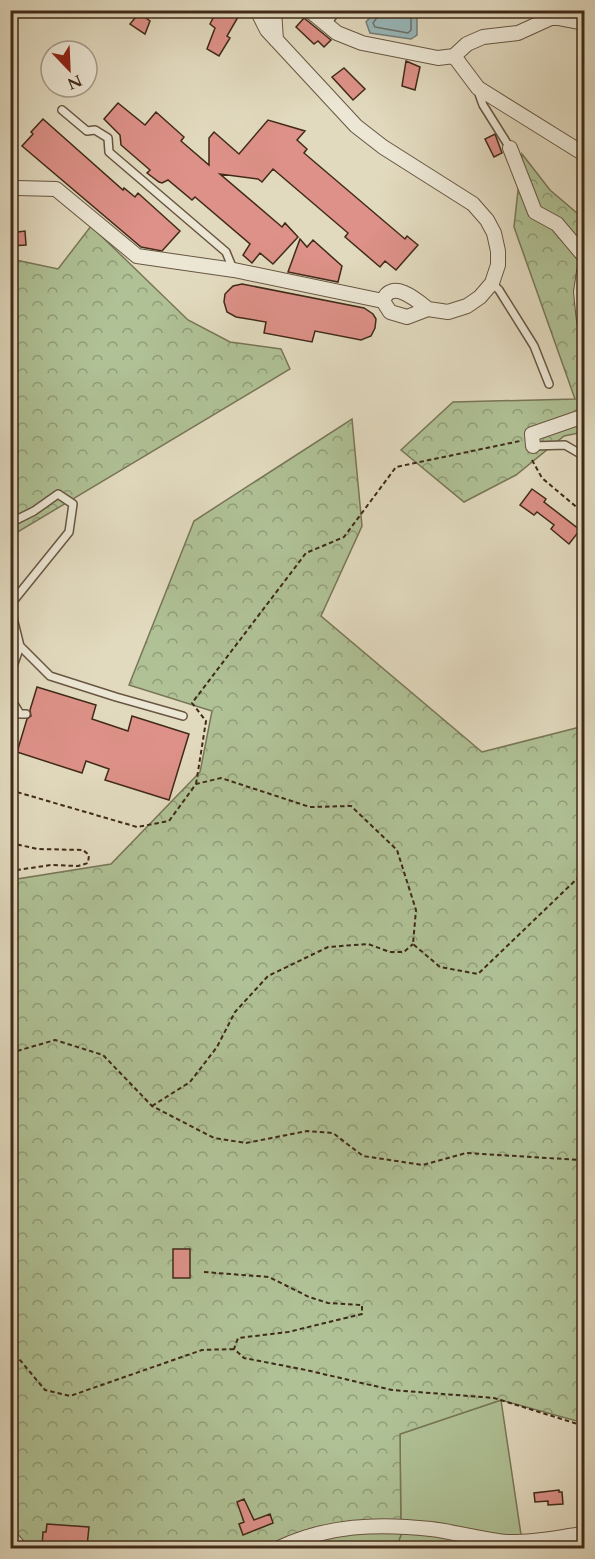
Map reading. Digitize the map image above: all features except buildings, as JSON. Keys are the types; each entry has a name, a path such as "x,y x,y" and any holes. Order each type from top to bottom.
{"street":[{"path":"257,10 267,30 356,126 383,147 473,204 487,220 494,233 498,265 492,283 480,297 467,306 448,312 428,309 406,294 394,290 388,293 383,301"},
{"path":"273,10 276,40"},
{"path":"309,10 337,33 362,43 438,58 454,56 467,44 483,37 518,33 551,18 585,23"},
{"path":"454,56 478,88 585,154"},
{"path":"510,148 535,212 557,224 585,256"},
{"path":"17,188 56,189 137,256 234,270 383,301 390,312 407,317 428,309"},
{"path":"585,272 581,292 585,321"},
{"path":"533,440 585,416"},
{"path":"279,1548 326,1530 376,1526 431,1529 507,1542 585,1534"}],"lane":[{"path":"327,24 337,10"},
{"path":"478,88 483,105 510,148"},
{"path":"62,110 87,131 95,130 108,138 109,152 226,252 234,270"},
{"path":"492,283 499,290 534,346 549,384"},
{"path":"533,440 565,446 585,456"},
{"path":"10,523 34,511 58,494 73,504 69,532 10,605 20,646 50,676 116,698 183,716"},
{"path":"10,675 20,646"},
{"path":"10,692 11,699 20,714 26,714"}],"path":[{"path":"10,790 137,827 169,821 196,784 206,721 192,703 306,553 344,537 396,467 533,440 531,457 542,478 585,516"},
{"path":"152,1106 190,1082 217,1047 235,1012 268,976 328,947 368,944 390,952 404,952 413,944 416,910 397,850 351,806 310,807 221,778 196,784"},
{"path":"10,843 38,849 83,850 89,855 88,863 78,866 51,865 10,871"},
{"path":"413,944 440,966 478,974 585,872"},
{"path":"10,1053 56,1040 103,1055 152,1106 214,1138 246,1143 308,1131 333,1133 363,1156 423,1165 466,1153 585,1162"},
{"path":"204,1272 269,1277 309,1298 328,1303 362,1305 362,1314 331,1323 288,1332 238,1338 234,1349"},
{"path":"10,1348 45,1390 70,1396 202,1350 234,1349 244,1358 392,1390 494,1398 585,1426"}],"green space":[{"path":"522,154 550,190 584,219 584,432 564,436 516,475 464,502 401,450 453,402 575,399 514,227"},
{"path":"91,226 188,320 230,342 281,349 290,369 11,536 11,259 58,269"},
{"path":"352,419 362,526 321,616 482,752 584,726 584,1423 501,1400 400,1434 401,1535 396,1548 11,1548 11,880 111,864 200,772 212,711 129,685 194,521"},
{"path":"501,1400 523,1548 396,1548 401,1535 400,1434"}],"water":[{"path":"376,11 417,11 417,35 411,39 370,33 366,22"}]}
